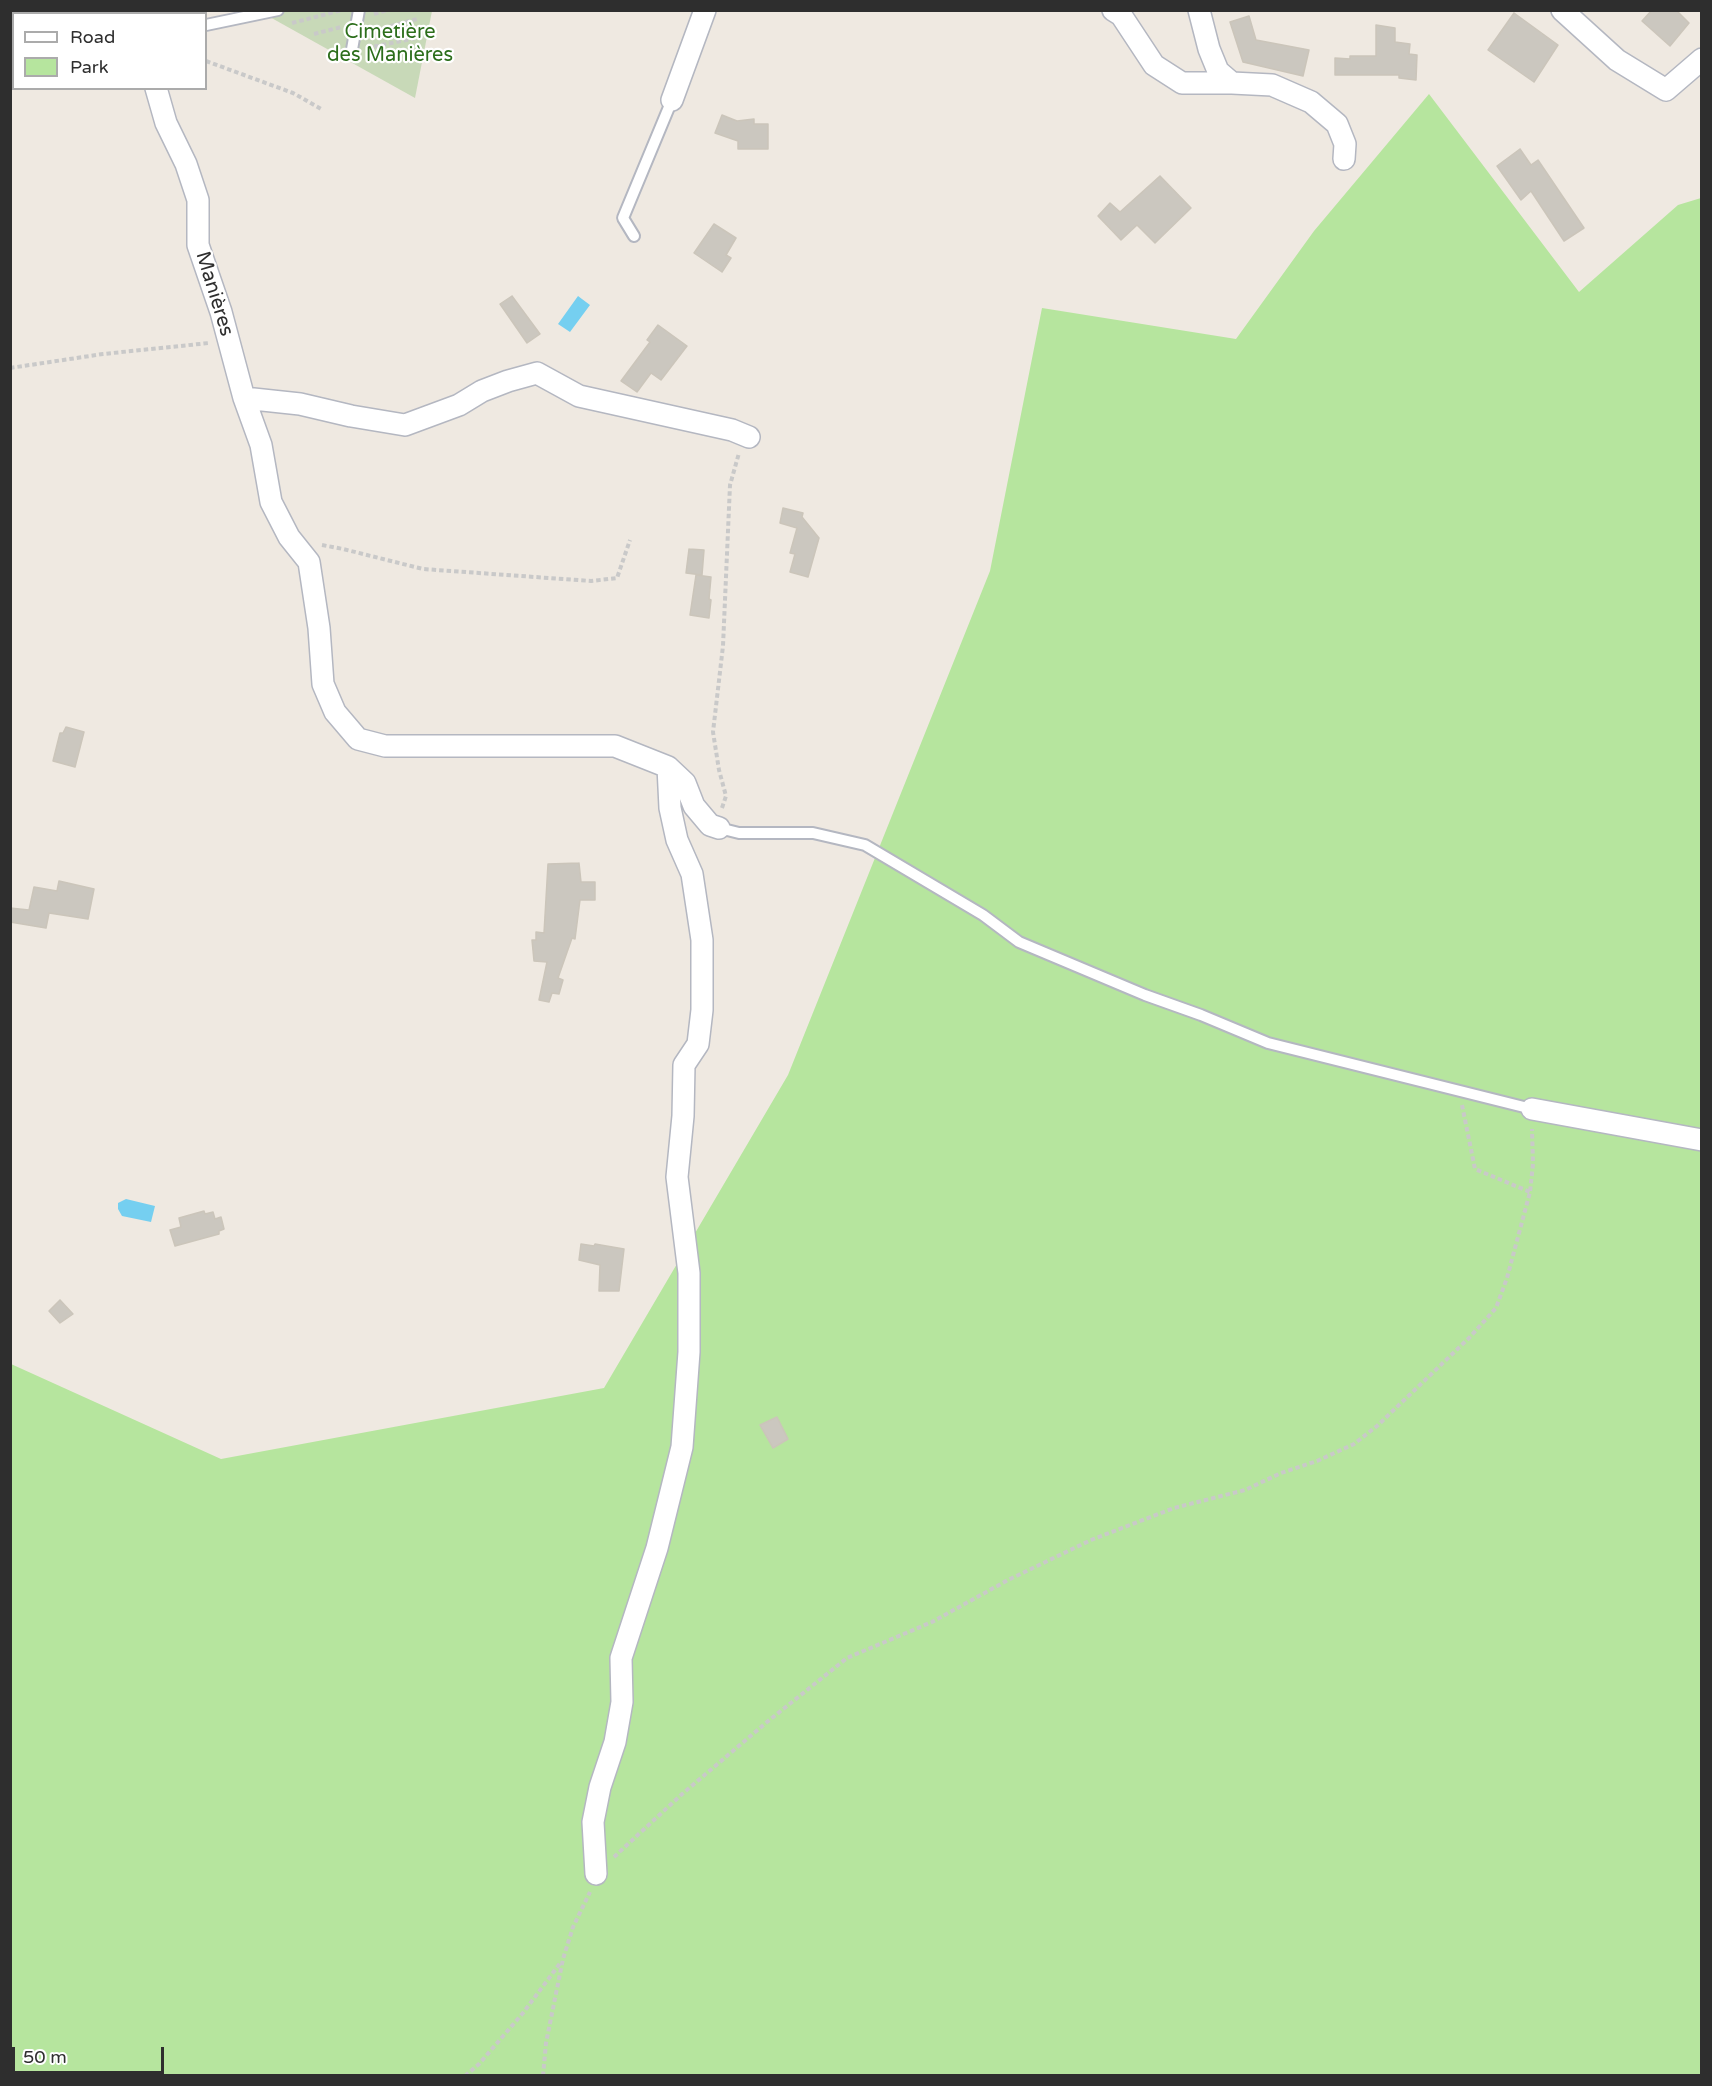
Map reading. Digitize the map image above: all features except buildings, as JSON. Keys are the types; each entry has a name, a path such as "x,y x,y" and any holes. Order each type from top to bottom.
{"street":[{"path":"672,100 705,10"},
{"path":"1113,10 1120,15 1154,65 1182,83 1272,86 1311,102 1337,124 1345,144 1344,159"},
{"path":"1199,10 1209,49 1218,71 1232,83"},
{"path":"1562,10 1617,60 1666,90 1701,59"},
{"name":"Manières","path":"157,90 166,123 186,164 198,200 198,245 244,398 261,445 271,502 292,541 309,562 319,628 323,684 335,712 358,739 385,746 480,748 615,746 668,767"},
{"path":"244,398 300,404 405,425 459,405 482,391 508,381 537,374 579,396 732,430 746,436"},
{"path":"668,767 685,783 694,806 710,825 717,828"},
{"path":"596,1874 593,1822 600,1787 615,1742 622,1702 621,1658 657,1548 682,1447 690,1352 689,1273 677,1177 683,1116 684,1065 698,1044 701,1021 702,940 692,874 677,840 670,808 668,767"},
{"path":"1532,1109 1701,1140"}],"lane":[{"path":"207,25 278,10"},
{"path":"352,54 359,10"},
{"path":"634,236 623,218 672,100"},
{"path":"717,828 739,833 813,833 865,845 983,915 1019,942 1145,995 1269,1043 1532,1109"}],"path":[{"path":"292,23 342,10"},
{"path":"354,35 417,19"},
{"path":"314,34 357,23"},
{"path":"352,54 416,38"},
{"path":"207,62 293,93 324,110"},
{"path":"10,368 103,354 228,341"},
{"path":"717,828 726,796 713,732 723,646 730,485 746,436"},
{"path":"292,541 343,549 423,569 591,581 617,578 630,540"},
{"path":"1459,1091 1475,1168 1530,1192"},
{"path":"543,2076 546,2043 563,1959 573,1928 590,1894 596,1874 681,1795 847,1658 932,1623 1008,1580 1090,1540 1174,1508 1245,1490 1354,1444 1409,1397 1496,1308 1508,1278 1530,1192 1533,1164 1532,1109"},
{"path":"465,2076 479,2064 523,2013 563,1959"}],"green space":[{"name":"Cimetière des Manières","path":"259,11 432,11 415,98"},
{"path":"1429,94 1579,292 1678,205 1701,198 1701,2075 11,2076 11,1364 221,1459 604,1388 788,1075 990,571 1042,308 1236,339 1314,231"}],"water":[{"path":"578,296 590,305 570,332 558,324"},
{"path":"126,1199 155,1206 151,1222 122,1216 118,1203"}]}
